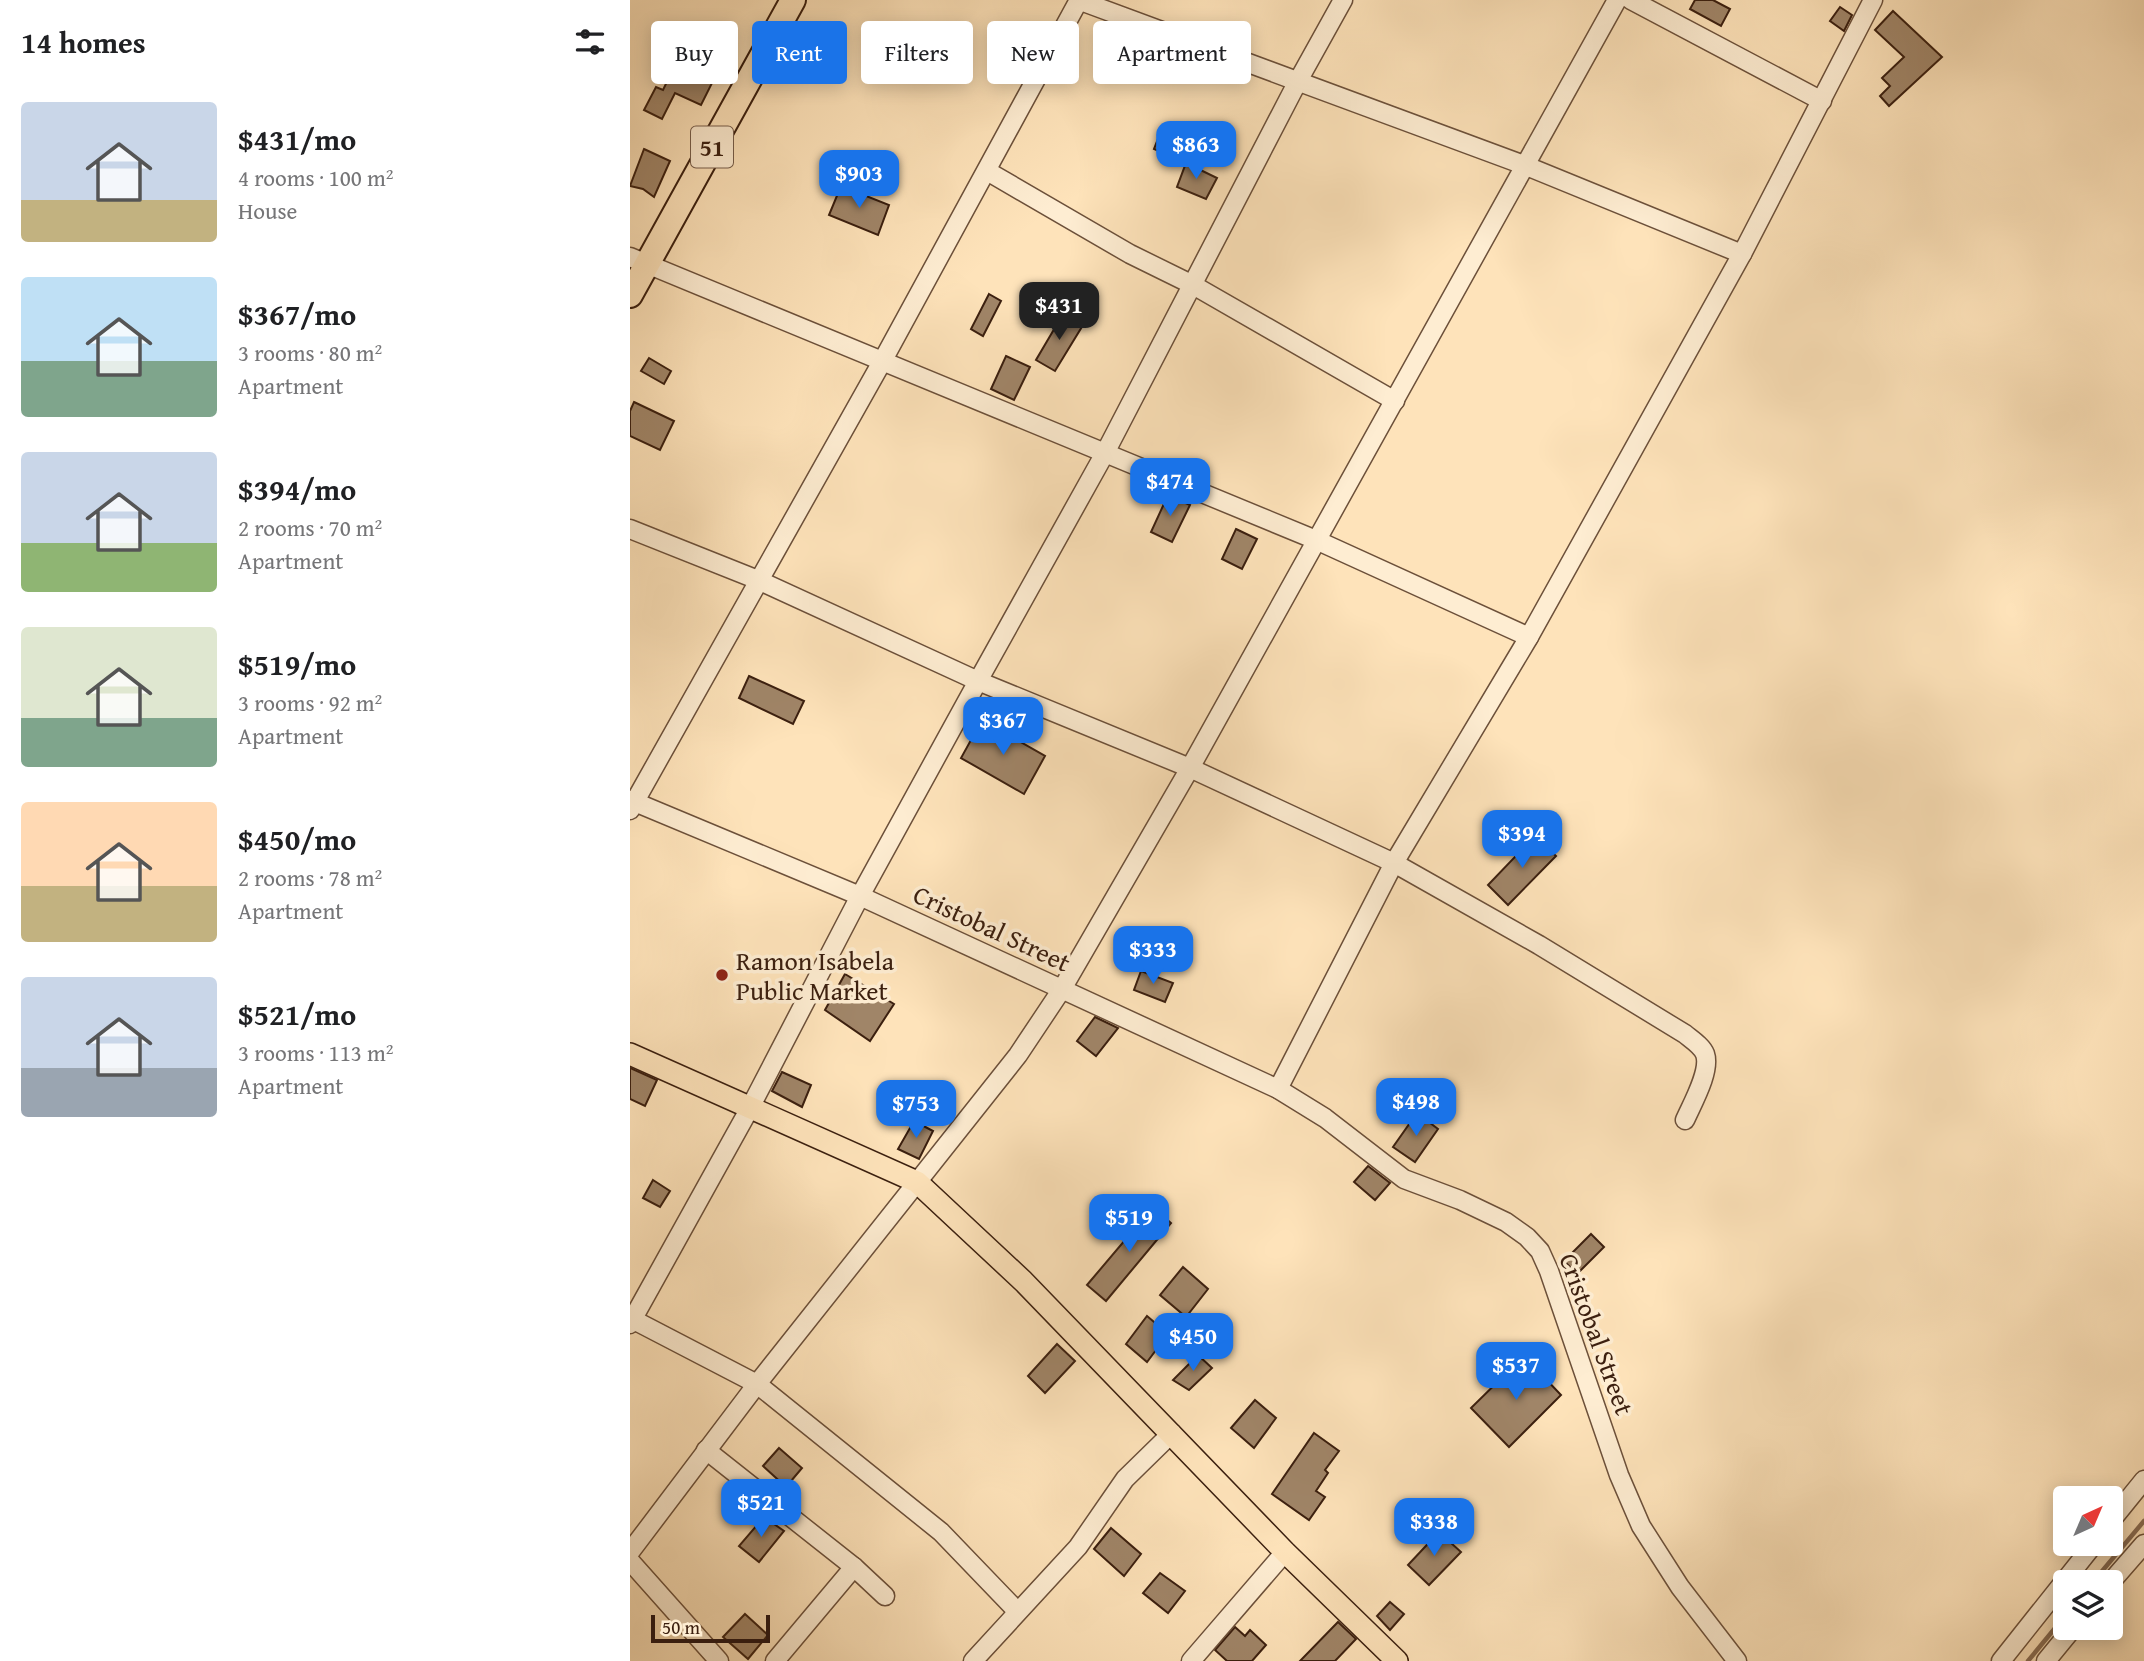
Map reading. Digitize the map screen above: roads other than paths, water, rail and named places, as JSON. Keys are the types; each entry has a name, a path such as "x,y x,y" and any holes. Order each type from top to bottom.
{"highway":[{"name":"51","path":"630,295 638,260 793,0"}],"main road":[{"path":"630,1054 917,1182 1023,1280 1285,1552 1398,1661"}],"street":[{"path":"631,804 883,360 1079,0 1524,165 1742,254"},
{"path":"1017,1611 941,1532 757,1384 631,1320 751,1106 860,896 1105,453 1298,81 1343,0"},
{"path":"630,1552 757,1384 1018,1055 1062,989 1190,768 1617,0"},
{"path":"1631,0 1822,101"},
{"path":"1278,1089 1394,863 1530,637 1742,254 1873,0"},
{"path":"987,171 1395,401"},
{"path":"638,260 1316,540 1530,637"},
{"path":"630,529 758,580 978,681 1190,768 1394,863 1539,945 1685,1034 1699,1046 1705,1054 1706,1066 1685,1120"},
{"name":"Cristobal Street","path":"631,804 860,896 1278,1089 1325,1118 1404,1180 1460,1200 1506,1222 1527,1237 1540,1251 1619,1475 1641,1526 1680,1587 1737,1661"},
{"path":"973,1661 1078,1547 1125,1479 1172,1433"},
{"path":"706,1450 854,1567 885,1596"},
{"path":"2123,1506 2144,1480"},
{"path":"2121,1570 2144,1544"},
{"path":"1191,1661 1285,1552"},
{"path":"2001,1661 2084,1556"},
{"path":"630,1561 719,1661"},
{"path":"775,1661 854,1567"},
{"path":"2046,1661 2063,1640"}],"waterway":[{"path":"2103,1570 2144,1521"},
{"path":"2028,1661 2053,1631"}],"place":[{"name":"Ramon Isabela Public Market","path":"722,975"}]}
